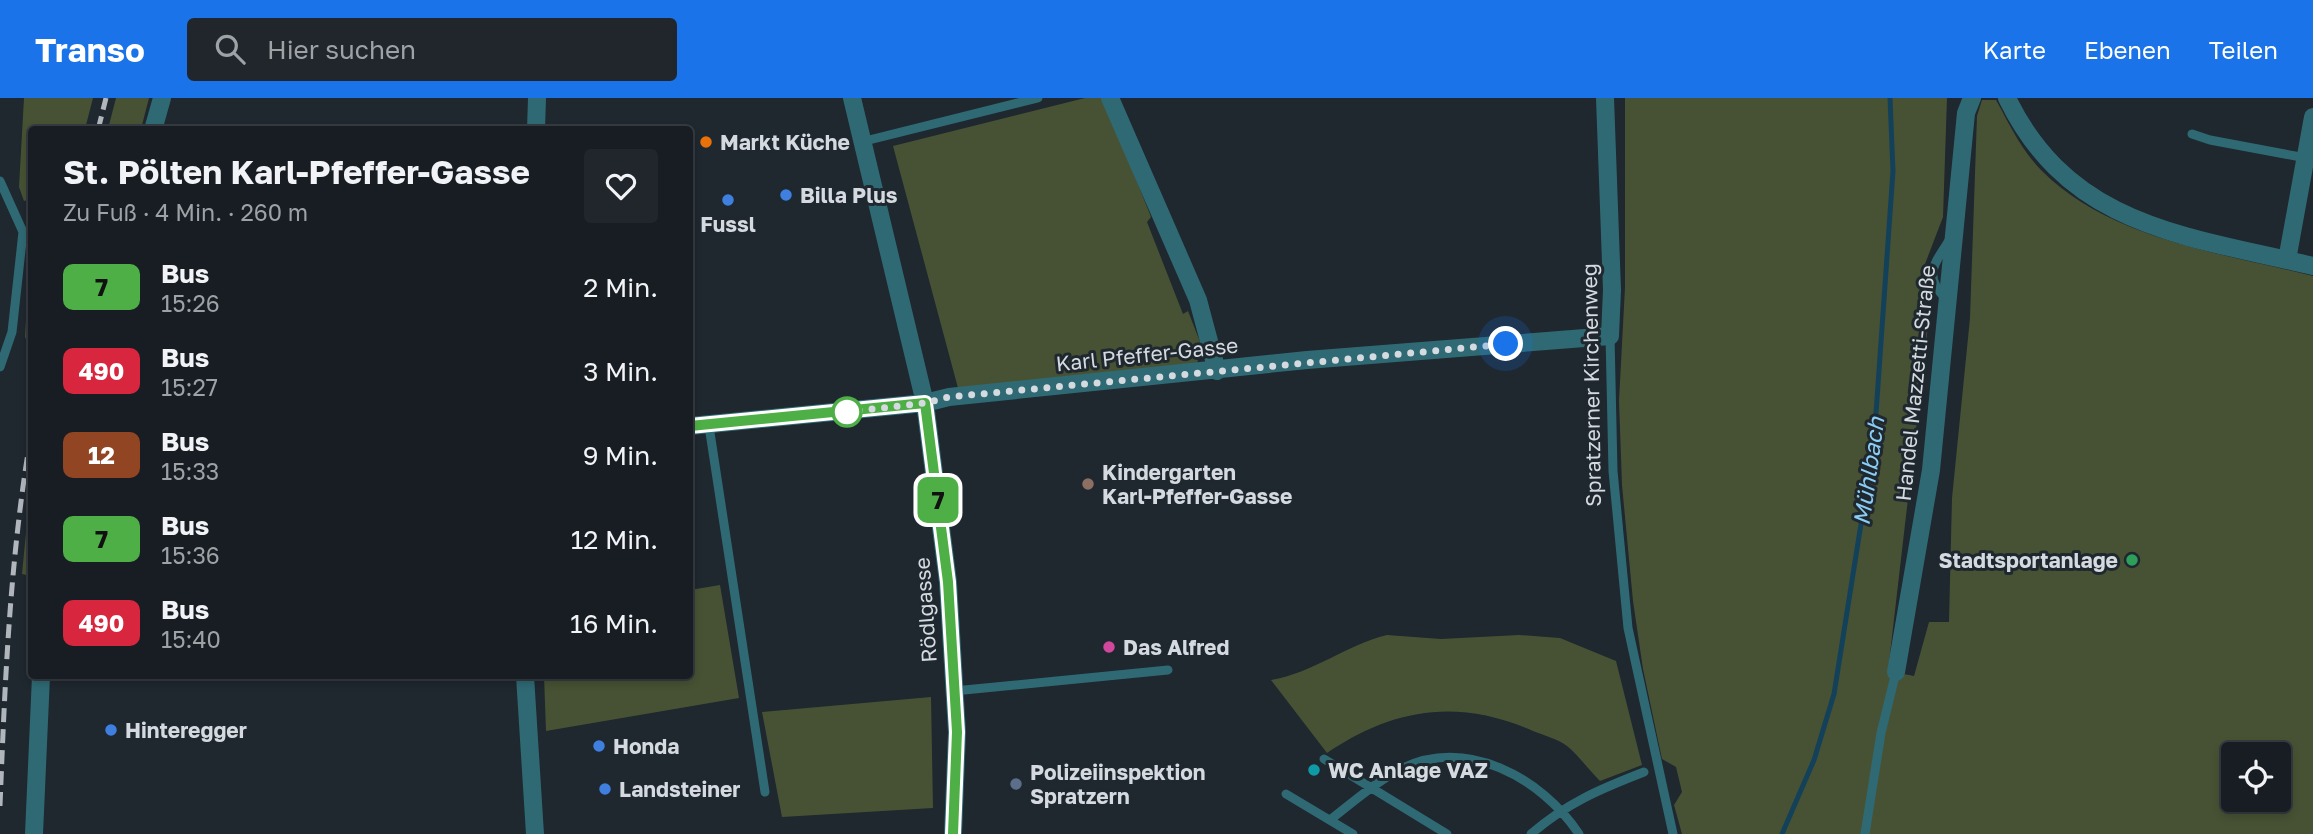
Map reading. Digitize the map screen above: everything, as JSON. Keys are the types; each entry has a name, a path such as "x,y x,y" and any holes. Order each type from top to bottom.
{"street":[{"path":"154,126 162,98"},
{"path":"536,126 537,98"},
{"name":"Rödlgasse","path":"852,98 925,403 948,582 957,732 953,834"},
{"path":"1110,98 1198,300 1217,371"},
{"name":"Spratzerner Kirchenweg","path":"1605,98 1612,289 1610,336"},
{"name":"Handel Mazzetti-Straße","path":"1896,672 1929,482 1966,113 1972,98"},
{"path":"2007,98 2025,131 2048,161 2069,181 2108,207 2169,231 2313,266"},
{"path":"2287,260 2309,159 2313,117"},
{"name":"Karl Pfeffer-Gasse","path":"693,426 925,403 949,397 1610,336"},
{"path":"34,834 41,679"},
{"path":"525,679 532,834"}],"lane":[{"path":"861,142 1038,98"},
{"path":"2192,134 2210,140 2309,159"},
{"path":"0,181 23,232 12,332 0,367"},
{"name":"Spratzerner Kirchenweg","path":"1610,336 1613,471 1628,628 1673,834"},
{"path":"709,426 765,792"},
{"path":"954,691 1168,670"},
{"path":"1865,834 1881,733 1896,672"},
{"path":"1330,820 1400,769 1427,760 1462,758 1489,762 1521,776 1560,809 1579,834"},
{"path":"1324,759 1447,834"},
{"path":"1531,834 1560,809 1600,789 1644,772"},
{"path":"1286,794 1353,834"}],"green space":[{"path":"24,98 93,98 86,126 28,126 28,200 24,201 19,187"},
{"path":"116,98 149,98 142,126 109,126"},
{"path":"1085,98 1104,98 1151,217 1147,222 1183,314 1188,311 1202,347 1197,363 958,388 893,146"},
{"path":"1625,98 1947,98 1943,217 1920,277 1930,309 1888,671 1914,676 1929,622 1949,622 1952,498 1970,318 1977,116 1982,100 1996,100 2022,146 2042,171 2070,194 2101,213 2170,241 2313,276 2313,834 1682,834 1674,805 1682,792 1676,767 1662,759 1643,669 1633,601 1622,485 1619,401 1625,287"},
{"path":"28,284 28,343 25,337"},
{"path":"28,512 28,575 22,574"},
{"path":"720,585 739,698 546,731 544,679 693,679 693,590"},
{"path":"1387,635 1441,639 1519,635 1560,638 1616,661 1642,765 1600,781 1559,741 1505,721 1479,714 1453,712 1427,713 1377,726 1327,753 1271,680 1301,671 1357,645"},
{"path":"931,697 933,808 782,817 762,712"}],"waterway":[{"name":"Mühlbach","path":"1782,834 1814,760 1834,694 1874,442 1893,171 1890,98"}],"railway":[{"path":"99,126 106,98"},
{"path":"0,806 14,570 28,456"}],"bus line":[{"name":"7","path":"693,426 925,403 948,582 957,732 953,834"}],"place":[{"name":"Markt Küche","path":"706,142"},
{"name":"Billa Plus","path":"786,195"},
{"name":"Fussl","path":"728,200"},
{"name":"Kindergarten Karl-Pfeffer-Gasse","path":"1088,484"},
{"name":"Stadtsportanlage","path":"2132,560"},
{"name":"Das Alfred","path":"1109,647"},
{"name":"Hinteregger","path":"111,730"},
{"name":"Honda","path":"599,746"},
{"name":"WC Anlage VAZ","path":"1314,770"},
{"name":"Polizeiinspektion Spratzern","path":"1016,784"},
{"name":"Landsteiner","path":"605,789"}],"route":[{"path":"847,412 925,403 949,397 1307,360 1506,344"}]}
